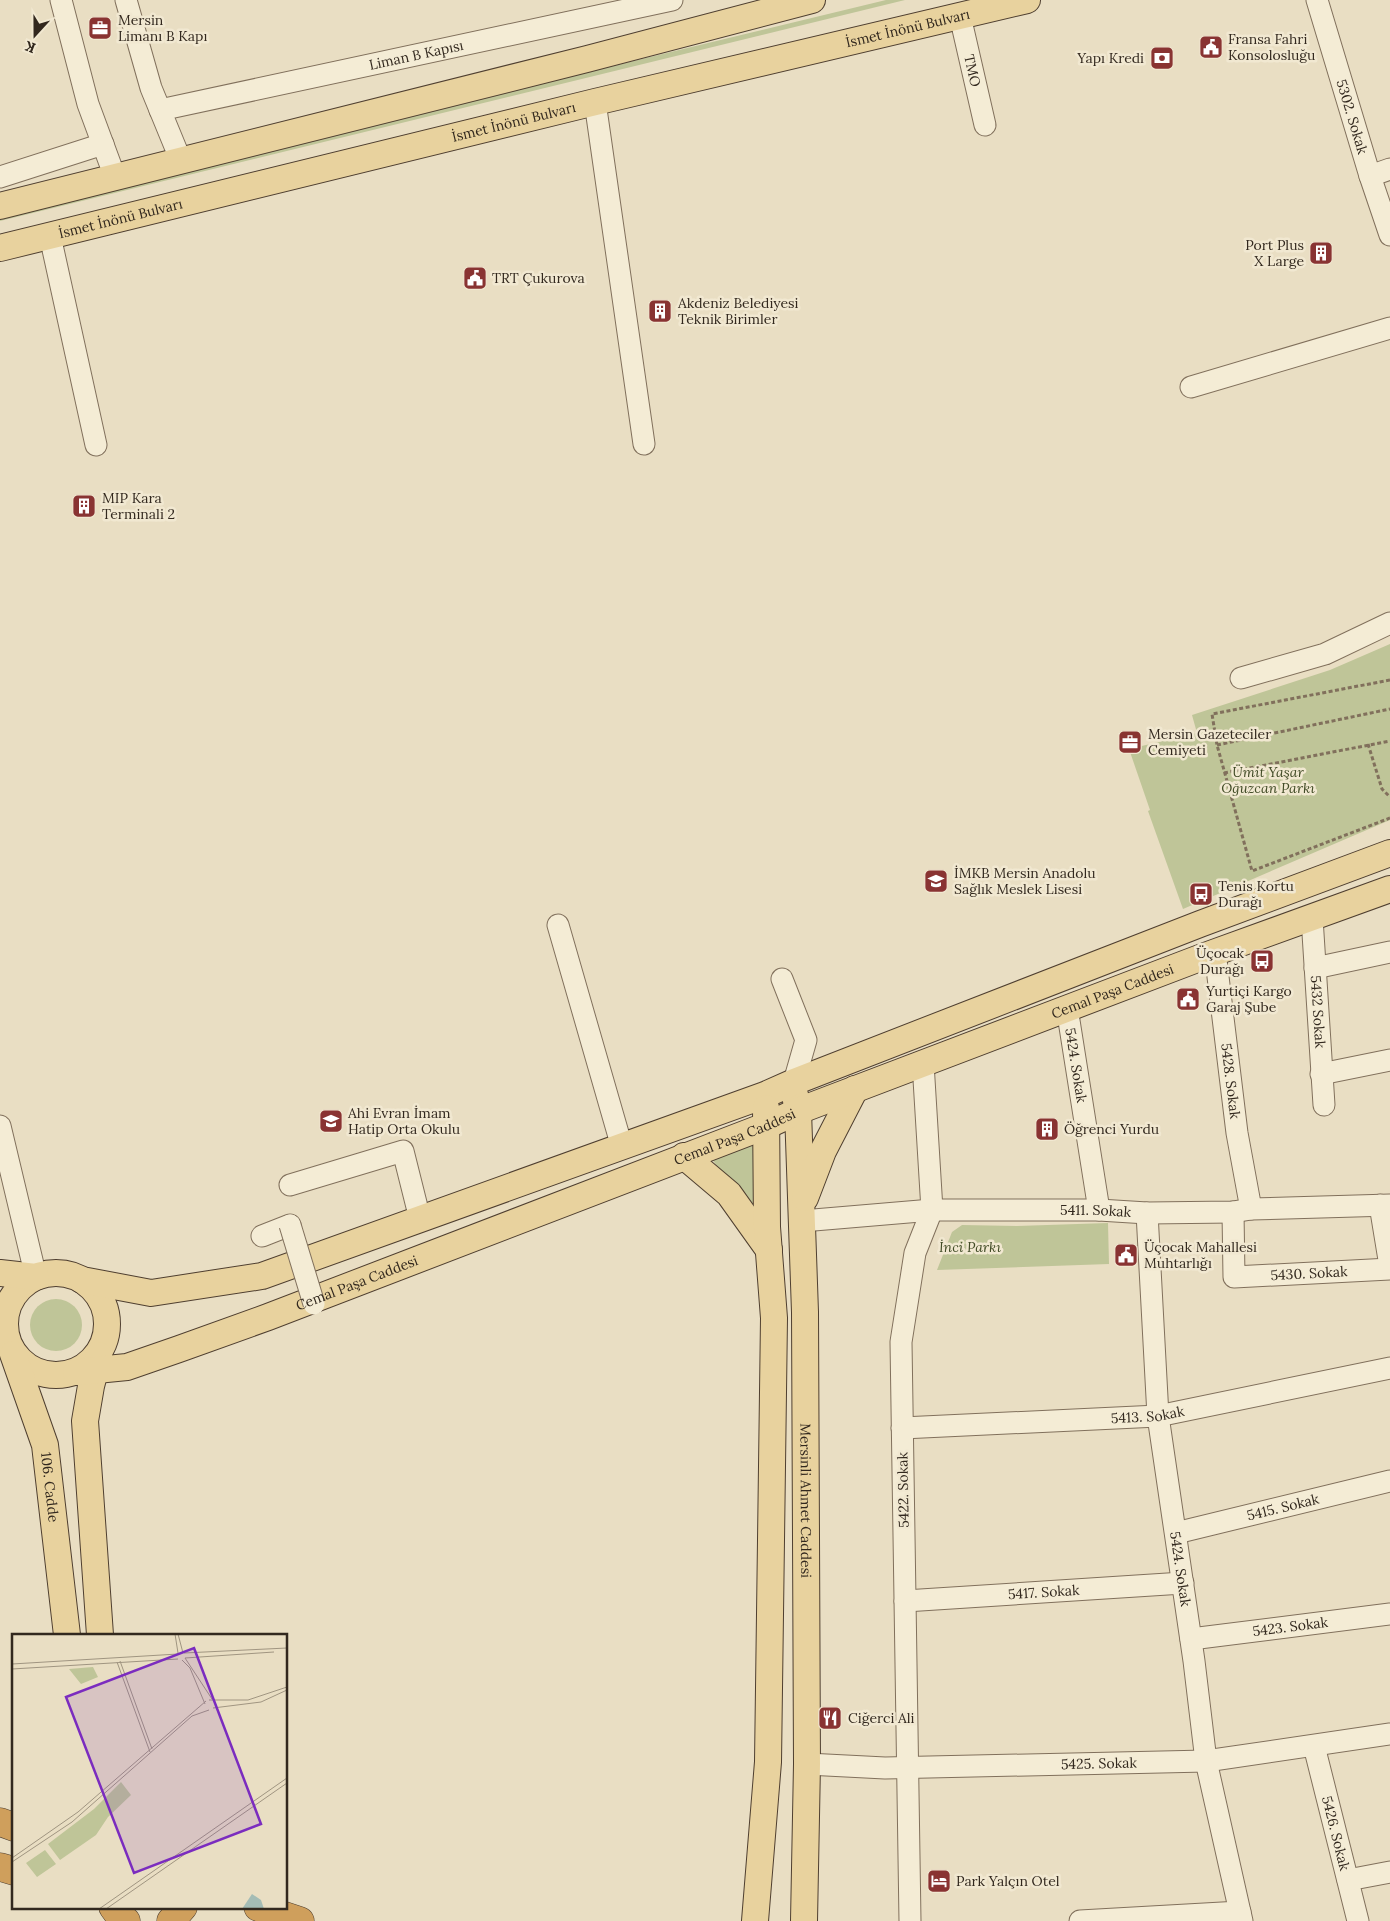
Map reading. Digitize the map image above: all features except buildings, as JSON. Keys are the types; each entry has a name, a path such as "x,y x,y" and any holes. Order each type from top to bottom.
{"highway":[{"path":"171,1921 182,1908"},
{"path":"261,1908 300,1921"}],"main road":[{"path":"0,206 587,59 812,0"},
{"name":"İsmet İnönü Bulvarı","path":"0,248 595,102 1027,0"},
{"name":"Cemal Paşa Caddesi","path":"82,1280 151,1293 262,1276 765,1095 794,1082 1191,928 1390,853"},
{"name":"Cemal Paşa Caddesi","path":"91,1364 127,1367 281,1312 1067,1008 1215,952 1390,890"},
{"name":"Mersinli Ahmet Caddesi","path":"794,1082 798,1111 805,1322 807,1764 804,1921"},
{"path":"801,1215 823,1151 855,1089"},
{"path":"755,1921 768,1762 774,1318 767,1227 768,1125 765,1095"},
{"path":"684,1156 730,1194 769,1250"},
{"path":"0,1273 36,1277"},
{"path":"91,1364 61,1375 46,1374 9,1360 5,1330 6,1314 12,1298 22,1285 36,1277 53,1273 68,1274 82,1280 95,1290 104,1304 108,1320 107,1336 91,1364 85,1421 100,1634"},
{"name":"106. Cadde","path":"9,1360 45,1445 67,1634"},
{"path":"769,1685 806,1709"}],"street":[{"path":"61,0 88,104 115,178"},
{"path":"126,0 151,88 181,162"},
{"name":"Liman B Kapısı","path":"160,110 672,0"},
{"name":"5302. Sokak","path":"1317,0 1370,176 1390,235"},
{"name":"TMO","path":"960,16 985,125"},
{"path":"595,102 644,444"},
{"path":"0,177 103,144"},
{"path":"1370,176 1390,169"},
{"path":"50,236 96,445"},
{"path":"1191,387 1390,328"},
{"path":"1241,678 1325,654 1390,623"},
{"name":"5432 Sokak","path":"1312,918 1324,1104"},
{"path":"558,925 622,1147"},
{"name":"5428. Sokak","path":"1215,952 1237,1133 1242,1210"},
{"path":"1315,968 1390,952"},
{"path":"782,979 806,1040 794,1082"},
{"name":"5424. Sokak","path":"1067,1008 1098,1210"},
{"path":"1321,1074 1390,1060"},
{"name":"5422. Sokak","path":"910,1921 902,1342 914,1253 932,1210 923,1063"},
{"path":"0,1126 6,1176 36,1277"},
{"path":"290,1184 403,1151 420,1219"},
{"path":"1385,1205 1390,1268"},
{"name":"5411. Sokak","path":"801,1215 932,1210 1098,1210 1147,1213 1385,1205"},
{"name":"5430. Sokak","path":"1242,1210 1234,1277 1390,1268"},
{"name":"5424. Sokak","path":"1147,1213 1158,1416 1191,1640 1206,1761 1241,1917"},
{"path":"262,1236 290,1225 314,1304 281,1312"},
{"name":"5413. Sokak","path":"902,1428 1158,1416 1390,1368"},
{"name":"5415. Sokak","path":"1176,1533 1390,1481"},
{"name":"5417. Sokak","path":"905,1601 1183,1583"},
{"name":"5423. Sokak","path":"1191,1640 1390,1614"},
{"name":"5425. Sokak","path":"807,1764 885,1768 1206,1761 1390,1734"},
{"name":"5426. Sokak","path":"1314,1746 1358,1921"},
{"path":"1348,1880 1390,1872"},
{"path":"1080,1921 1241,1917"}],"path":[{"path":"1390,680 1212,714 1224,773 1252,871 1390,818"},
{"path":"1217,745 1390,709"},
{"path":"1224,773 1390,741"},
{"path":"1368,744 1382,789 1390,798"}],"green space":[{"path":"886,0 905,0 0,221 0,214"},
{"name":"Ümit Yaşar Oğuzcan Parkı","path":"1390,644 1390,820 1183,909 1148,811 1150,810 1129,749 1197,733 1192,715 1330,670"},
{"path":"759,1141 760,1229 712,1159"},
{"name":"İnci Parkı","path":"1108,1223 1109,1264 937,1270 952,1232 962,1225 1017,1226"},
{"path":"51,1299 61,1299 75,1306 82,1320 82,1330 75,1344 61,1351 51,1351 41,1347 34,1340 30,1330 30,1320 34,1310 41,1303"}],"place":[{"name":"Mersin Limanı B Kapı","path":"100,28"},
{"name":"Fransa Fahri Konsolosluğu","path":"1211,47"},
{"name":"Yapı Kredi","path":"1162,58"},
{"name":"Port Plus X Large","path":"1321,253"},
{"name":"TRT Çukurova","path":"475,278"},
{"name":"Akdeniz Belediyesi Teknik Birimler","path":"660,311"},
{"name":"MIP Kara Terminali 2","path":"84,506"},
{"name":"Mersin Gazeteciler Cemiyeti","path":"1130,742"},
{"name":"İMKB Mersin Anadolu Sağlık Meslek Lisesi","path":"936,881"},
{"name":"Tenis Kortu Durağı","path":"1201,894"},
{"name":"Üçocak Durağı","path":"1262,961"},
{"name":"Yurtiçi Kargo Garaj Şube","path":"1188,999"},
{"name":"Ahi Evran İmam Hatip Orta Okulu","path":"331,1121"},
{"name":"Öğrenci Yurdu","path":"1047,1129"},
{"name":"Üçocak Mahallesi Muhtarlığı","path":"1126,1255"},
{"name":"Ciğerci Ali","path":"830,1718"},
{"name":"Park Yalçın Otel","path":"939,1881"}]}
